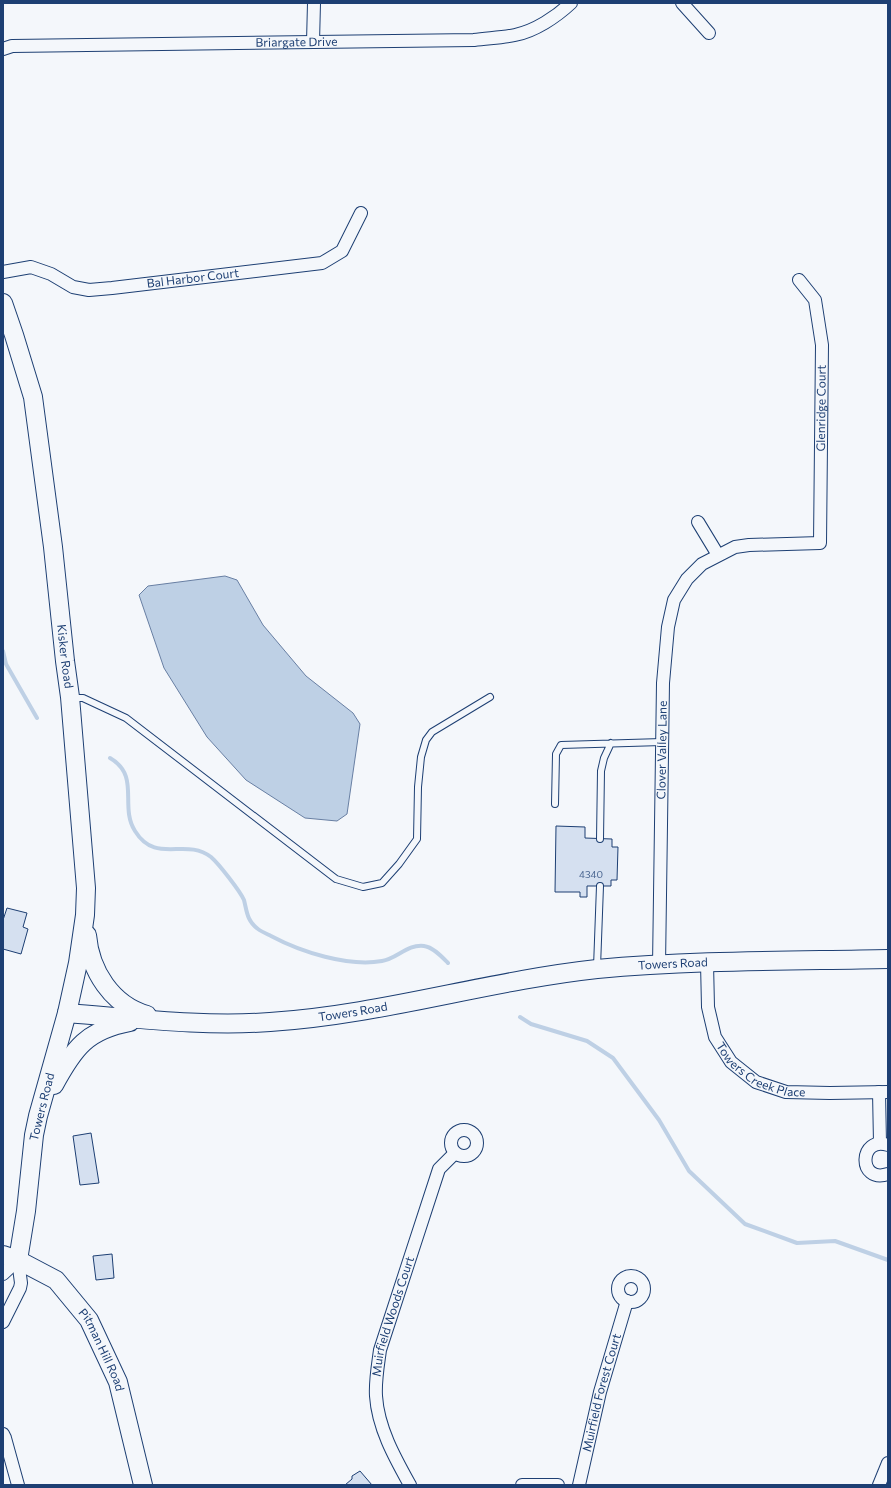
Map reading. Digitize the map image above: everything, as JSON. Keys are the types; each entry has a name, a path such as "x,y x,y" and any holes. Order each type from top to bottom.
{"main road":[{"name":"Kisker Road","path":"3,303 33,397 53,547 70,698 86,888 85,915 78,963 67,1014"},
{"path":"85,915 91,956 102,980 114,997 132,1009 175,1022"},
{"name":"Towers Road","path":"10,1258 26,1211 34,1135 38,1116 67,1014 210,1025 270,1022 331,1016 542,978 597,970 707,963 888,959"},
{"path":"38,1116 66,1064 78,1046 99,1032 122,1023 144,1019"},
{"name":"Pitman Hill Road","path":"10,1258 56,1280 89,1320 118,1382 144,1485"}],"street":[{"path":"312,42 314,3"},
{"name":"Briargate Drive","path":"6,46 474,40 515,35 526,32 546,22 571,3"},
{"path":"682,3 709,33"},
{"name":"Bal Harbor Court","path":"3,272 31,267 51,274 73,286 89,290 322,264 342,251 361,213"},
{"name":"Glenridge Court","path":"799,280 815,300 822,345 820,543"},
{"path":"698,522 718,555"},
{"name":"Clover Valley Lane","path":"659,966 663,684 668,627 674,600 688,579 702,564 735,547 749,545 820,543"},
{"name":"Towers Creek Place","path":"707,963 708,1007 715,1037 731,1062 756,1082 786,1092 884,1092"},
{"path":"884,1092 884,1144 874,1145 869,1148 866,1153 865,1164 868,1169 876,1175 888,1174"},
{"name":"Muirfield Woods Court","path":"410,1485 383,1433 376,1396 380,1350 439,1169 454,1153"},
{"path":"3,1274 10,1258"},
{"path":"4,1319 20,1288 21,1283 10,1258"},
{"name":"Muirfield Forest Court","path":"579,1485 600,1392 627,1301"},
{"path":"3,1434 18,1485"},
{"path":"879,1485 888,1463"},
{"path":"522,1485 558,1485"}],"lane":[{"path":"70,698 83,698 126,718 336,879 363,887 382,883 399,864 417,839 418,787 421,757 426,740 432,732 490,697"},
{"path":"555,804 556,754 562,745 662,742"},
{"path":"600,839 601,771 604,758 611,743"},
{"path":"597,970 600,886"}],"water":[{"path":"225,576 237,580 263,625 306,676 353,713 360,724 347,814 337,821 305,818 246,780 207,737 164,668 139,595 148,586"}],"building":[{"path":"556,826 585,827 585,838 612,839 612,847 618,847 617,880 611,880 611,886 587,886 587,897 580,897 580,892 555,892"},
{"path":"7,908 27,913 23,927 28,929 21,954 3,949 3,920"},
{"path":"91,1133 99,1183 80,1185 73,1136"},
{"path":"112,1254 114,1278 96,1280 93,1256"},
{"path":"360,1471 372,1485 345,1485 352,1479 352,1476"}],"waterway":[{"path":"3,651 6,664 37,718"},
{"path":"110,758 119,765 125,773 131,821 135,831 143,841 152,847 161,849 191,849 201,852 215,860 244,900 252,923 261,931 296,948 340,960 355,962 382,961 392,958 412,947 424,946 434,950 448,963"},
{"path":"520,1017 531,1024 587,1041 613,1058 659,1120 689,1171 745,1224 797,1243 835,1241 888,1260"}]}
